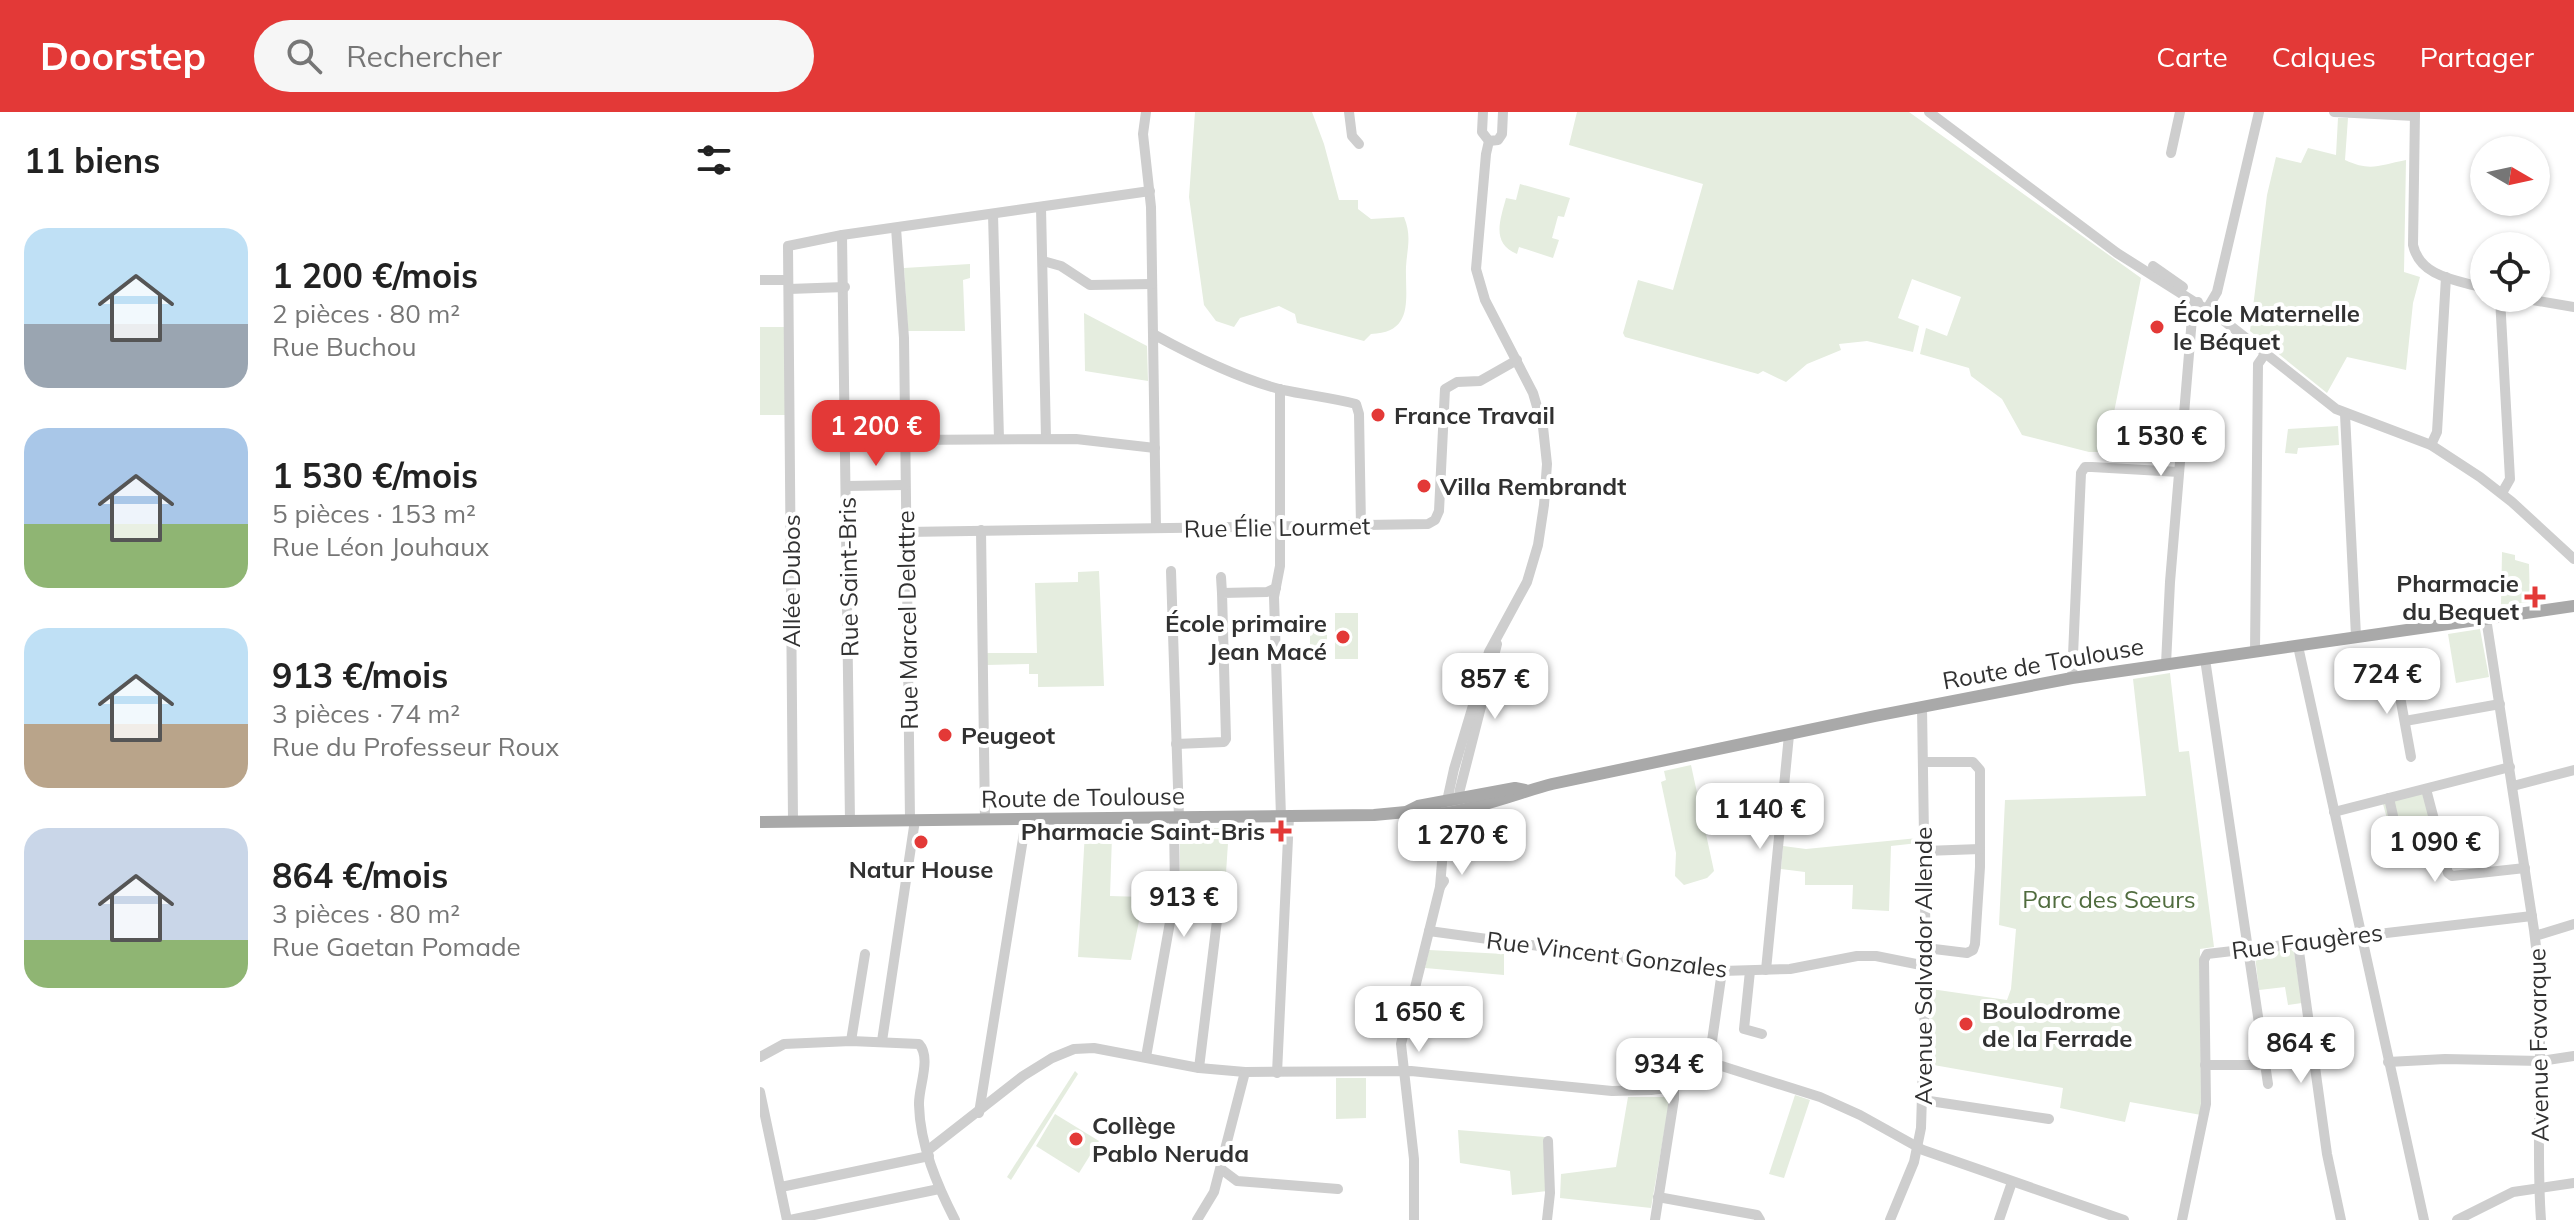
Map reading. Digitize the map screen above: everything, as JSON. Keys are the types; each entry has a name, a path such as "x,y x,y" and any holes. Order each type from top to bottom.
{"main road":[{"name":"Route de Toulouse","path":"760,822 1285,817 1406,812 1419,816 1452,805 1517,796 1525,790 2072,678 2574,606"}],"street":[{"path":"1146,112 1143,134 1150,191 1156,528"},
{"path":"1349,112 1352,136 1359,144"},
{"path":"1483,112 1482,132 1489,141"},
{"path":"1489,141 1498,140 1502,134 1503,112"},
{"path":"1929,112 2108,244 2145,260 2188,291 2320,398 2345,414 2431,445 2502,493 2574,559"},
{"path":"2171,153 2180,112"},
{"path":"2166,664 2192,316 2217,292 2259,112"},
{"path":"2334,112 2415,114 2413,245 2416,256 2422,266 2470,284"},
{"path":"1414,1220 1414,1159 1402,1036 1440,887 1452,805 1498,638 1527,582 1538,545 1547,464 1543,427 1533,393 1485,300 1476,269 1489,141"},
{"path":"842,235 1150,191"},
{"path":"1041,207 1046,439"},
{"path":"993,214 999,439"},
{"name":"Rue Marcel Delattre","path":"882,1041 913,820 904,338 896,228"},
{"name":"Allée Dubos","path":"793,821 788,246 842,235"},
{"name":"Rue Saint-Bris","path":"842,235 850,822"},
{"path":"1043,261 1061,266 1090,285 1152,284"},
{"path":"2431,445 2437,432 2446,277"},
{"path":"760,280 845,287"},
{"path":"2550,303 2574,307"},
{"path":"2501,312 2510,479 2502,493"},
{"path":"1153,334 1200,357 1282,389 1358,406 1361,526"},
{"path":"2255,652 2258,364 2265,354"},
{"name":"Rue Élie Lourmet","path":"906,532 1428,524 1435,520 1439,511 1445,389 1457,382 1480,381 1517,360"},
{"path":"1277,1073 1285,817 1276,588 1280,566 1282,389"},
{"path":"2345,414 2356,636"},
{"path":"904,440 1091,439 1155,448"},
{"path":"2072,678 2081,473 2085,467 2179,472"},
{"path":"847,486 905,485"},
{"path":"981,530 985,820"},
{"path":"1146,1057 1175,894 1176,744 1171,571"},
{"path":"1176,744 1224,742 1226,739 1221,577"},
{"path":"1222,593 1267,592 1276,588"},
{"name":"Avenue Favarque","path":"2486,618 2535,936 2541,1061 2541,1220"},
{"path":"2298,646 2424,1220"},
{"path":"2205,659 2268,1084"},
{"path":"2395,669 2411,757"},
{"path":"2405,721 2500,704"},
{"name":"Avenue Salvador Allende","path":"1890,1220 1918,1148 1923,1100 1926,948 1922,707"},
{"path":"1766,970 1789,735"},
{"path":"1924,762 1970,761 1979,767 1980,849 1973,950 1967,953 1926,948"},
{"path":"2334,812 2510,767"},
{"path":"2513,786 2574,770"},
{"path":"2426,789 2445,865 2452,876 2525,868"},
{"path":"2389,798 2398,838 2436,829"},
{"path":"979,1113 1026,820"},
{"path":"1925,851 1980,849"},
{"path":"1175,894 1208,895 1215,901 1218,912 1199,1068"},
{"name":"Rue Faugères","path":"2182,1220 2206,1104 2205,957 2210,953 2532,916"},
{"path":"2535,936 2574,924"},
{"name":"Rue Vincent Gonzales","path":"1429,931 1722,971 1800,968 1857,956 1876,956 1926,966"},
{"path":"2298,944 2327,1154 2341,1220"},
{"path":"851,1041 865,954"},
{"path":"781,1187 928,1153 1023,1076 1064,1052 1094,1048 1199,1068 1245,1072 1404,1071 1586,1089 1651,1090 1674,1087 1709,1062 1722,971"},
{"path":"1750,971 1744,1029 1762,1034"},
{"path":"760,1057 784,1044 851,1041 919,1044 924,1055 918,1103 928,1153 939,1189 955,1220"},
{"path":"2388,1062 2445,1059 2541,1061 2574,1056"},
{"path":"2205,1065 2258,1065 2265,1061"},
{"path":"1709,1062 1820,1097 1860,1115 1918,1148 2108,1218 2124,1220"},
{"path":"1197,1220 1214,1192 1245,1072"},
{"path":"1655,1220 1674,1087"},
{"path":"760,1092 788,1220 939,1189"},
{"path":"1923,1100 2049,1119"},
{"path":"1547,1220 1550,1193 1548,1141"},
{"path":"1221,1169 1237,1181 1338,1189"},
{"path":"1999,1220 2012,1182"},
{"path":"2457,1220 2513,1192 2574,1183"},
{"path":"1658,1197 1752,1213 1760,1220"}],"green space":[{"path":"1195,112 1312,112 1339,200 1358,200 1358,209 1371,219 1404,217 1408,236 1406,301 1405,311 1395,327 1371,334 1364,341 1297,323 1295,314 1279,306 1240,318 1234,327 1216,321 1204,305 1189,197"},
{"path":"1577,112 1909,112 2141,278 2106,452 2089,452 2022,435 2002,399 1971,376 1969,368 1920,354 1926,328 1947,336 1961,297 1912,279 1898,318 1919,326 1913,352 1867,341 1839,344 1841,350 1807,364 1786,382 1763,371 1758,374 1625,337 1623,333 1638,280 1673,290 1703,184 1569,145"},
{"path":"2338,118 2348,118 2345,160 2369,167 2406,160 2404,272 2420,277 2413,303 2406,370 2347,357 2327,393 2250,331 2267,195 2276,157 2301,163 2308,148 2336,155"},
{"path":"1520,184 1570,198 1564,217 1558,216 1552,238 1559,240 1553,258 1519,247 1517,254 1503,244 1500,223 1506,198 1516,200"},
{"path":"970,264 970,278 963,280 965,331 908,331 904,268"},
{"path":"1084,313 1147,346 1148,381 1085,371"},
{"path":"760,327 786,327 786,415 760,415"},
{"path":"2338,426 2339,445 2298,448 2297,454 2285,453 2288,429"},
{"path":"2502,552 2515,555 2515,560 2529,564 2530,602 2501,605"},
{"path":"1099,571 1104,686 1038,687 1038,674 1029,674 1029,664 986,665 986,653 1037,653 1035,583 1078,582 1078,572"},
{"path":"1335,613 1358,613 1358,659 1335,659"},
{"path":"1310,627 1327,627 1327,660 1310,660"},
{"path":"2480,629 2489,677 2456,683 2448,634"},
{"name":"Parc des Sœurs","path":"2170,673 2179,752 2189,751 2214,947 2200,949 2201,1115 2130,1102 2125,1122 2060,1108 2063,1088 1928,1064 1931,989 2007,1000 2011,989 2016,929 1999,925 2005,800 2146,796 2133,679"},
{"path":"1691,765 1714,871 1707,878 1684,885 1675,876 1676,853 1661,782 1666,780 1664,771"},
{"path":"2424,794 2433,834 2394,844 2383,804"},
{"path":"1180,828 1229,828 1225,888 1186,888 1180,883"},
{"path":"1085,831 1109,831 1112,836 1110,896 1144,897 1131,960 1078,957"},
{"path":"1918,838 1918,843 1891,846 1889,911 1852,909 1853,885 1805,885 1805,872 1781,869 1783,846 1806,849"},
{"path":"2289,948 2294,952 2302,1003 2288,1005 2285,987 2259,990 2255,956 2259,951"},
{"path":"1429,950 1504,954 1504,975 1425,968"},
{"path":"1075,1071 1078,1074 1011,1180 1007,1177"},
{"path":"1336,1078 1366,1078 1366,1118 1336,1119"},
{"path":"1795,1095 1810,1100 1784,1178 1769,1174"},
{"path":"1628,1097 1665,1097 1669,1104 1651,1208 1560,1198 1561,1174 1616,1167"},
{"path":"1055,1114 1099,1141 1079,1173 1036,1146"},
{"path":"1458,1130 1545,1137 1547,1191 1512,1195 1510,1171 1460,1163"}],"place":[{"name":"École Maternelle le Béquet","path":"2157,327"},
{"name":"France Travail","path":"1378,415"},
{"name":"Villa Rembrandt","path":"1424,486"},
{"name":"Pharmacie du Bequet","path":"2535,597"},
{"name":"École primaire Jean Macé","path":"1343,637"},
{"name":"Peugeot","path":"945,735"},
{"name":"Pharmacie Saint-Bris","path":"1281,831"},
{"name":"Natur House","path":"921,842"},
{"name":"Boulodrome de la Ferrade","path":"1966,1024"},
{"name":"Collège Pablo Neruda","path":"1076,1139"}]}
